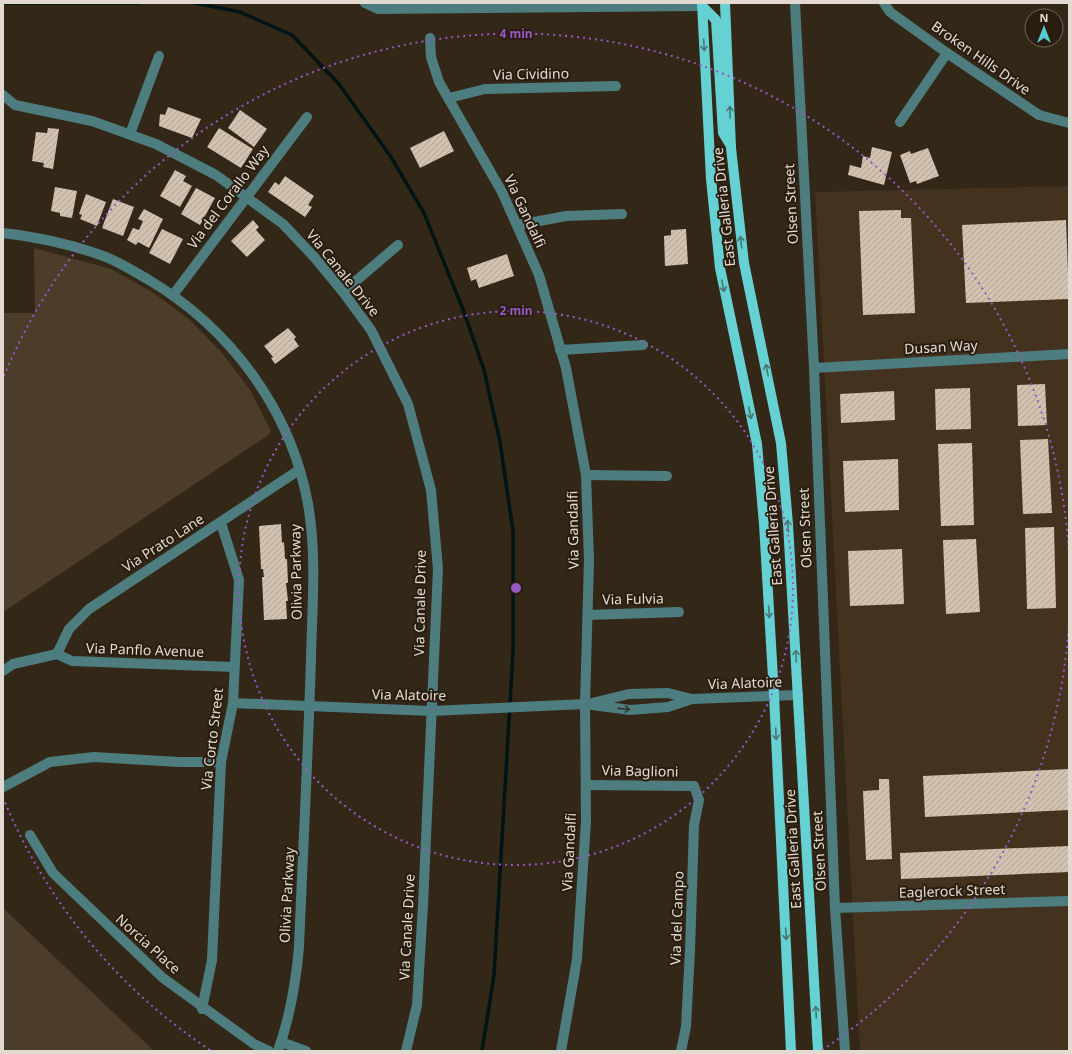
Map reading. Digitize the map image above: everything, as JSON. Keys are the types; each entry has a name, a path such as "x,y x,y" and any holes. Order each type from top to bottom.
{"main road":[{"name":"East Galleria Drive","path":"725,3 732,148 744,263 781,443 788,524 818,1051"},
{"path":"702,5 716,20 723,132 732,148"},
{"name":"East Galleria Drive","path":"702,5 711,179 720,268 756,444 764,524 774,695 791,1051"}],"street":[{"path":"365,3 378,9 702,5"},
{"name":"Olsen Street","path":"795,3 814,368 835,908 845,1051"},
{"name":"Broken Hills Drive","path":"884,3 890,12 947,53 1039,115 1069,123"},
{"name":"Via Gandalfi","path":"430,38 431,57 439,82 502,192 539,275 560,350 581,442 586,475 589,560 585,704 586,822 577,958 561,1051"},
{"path":"900,122 947,53"},
{"path":"130,134 159,56"},
{"name":"Via Cividino","path":"449,98 485,89 616,86"},
{"name":"Via Canale Drive","path":"3,95 15,106 92,121 130,134 182,156 216,175 283,224 344,292 371,330 408,404 431,490 438,569 424,897 417,998 406,1051"},
{"name":"Via del Corallo Way","path":"173,295 306,117"},
{"path":"518,225 566,216 622,214"},
{"name":"Olivia Parkway","path":"3,233 45,240 106,257 126,266 173,295 208,323 251,371 267,395 280,422 299,470 308,504 313,547 310,706 296,983 280,1047"},
{"path":"344,292 398,245"},
{"path":"560,350 643,345"},
{"name":"Dusan Way","path":"814,368 1069,354"},
{"name":"Via Prato Lane","path":"57,654 69,629 89,609 299,470"},
{"path":"586,475 667,476"},
{"name":"Via Corto Street","path":"202,1009 212,960 221,762 232,703 239,580 221,523"},
{"name":"Via Fulvia","path":"588,614 679,612"},
{"path":"3,671 13,664 57,654"},
{"name":"Via Panflo Avenue","path":"57,654 72,661 234,667"},
{"name":"Via Alatoire","path":"232,703 431,711 585,704 629,694 668,693 692,699"},
{"name":"Via Alatoire","path":"585,704 630,710 668,707 692,699 798,695"},
{"path":"3,787 50,762 87,758 179,762 221,762"},
{"name":"Via Baglioni","path":"586,785 694,786"},
{"name":"Via del Campo","path":"681,1051 686,1027 694,825 699,800 694,786"},
{"name":"Norcia Place","path":"30,836 53,873 163,978 202,1009 254,1044 269,1051"},
{"name":"Eaglerock Street","path":"835,908 1069,901"},
{"path":"280,1047 306,1051"}],"shaded area":[{"path":"1069,186 1069,1051 860,1051 815,192"},
{"path":"34,248 111,269 152,292 190,320 223,354 250,390 271,431 267,436 3,612 3,313 35,313"},
{"path":"3,908 154,1051 3,1051"}],"building":[{"path":"168,107 201,119 192,138 159,126 160,114 165,115"},
{"path":"240,110 267,129 254,147 228,128"},
{"path":"48,128 59,129 53,169 43,167 44,163 32,161 36,132 47,133"},
{"path":"219,128 253,149 241,168 207,147"},
{"path":"444,131 454,151 420,168 410,148"},
{"path":"872,147 892,152 884,185 848,175 850,165 861,168 863,156 870,158"},
{"path":"928,148 939,176 917,184 916,181 910,183 900,155 910,151 911,154"},
{"path":"175,170 186,176 183,181 192,186 180,207 160,196"},
{"path":"285,176 314,196 308,205 312,207 305,217 268,192 275,182 279,185"},
{"path":"55,187 77,191 72,218 60,216 60,213 51,211"},
{"path":"196,188 215,198 200,225 181,214"},
{"path":"86,194 106,202 97,226 80,219 82,215 79,214"},
{"path":"113,199 134,207 123,236 102,228"},
{"path":"144,209 163,219 149,248 138,242 136,245 127,240 133,228 139,230 143,221 138,219"},
{"path":"901,210 901,218 911,218 915,313 863,315 859,211"},
{"path":"253,220 259,227 256,230 265,240 247,257 231,241"},
{"path":"1066,220 1069,299 966,303 962,225"},
{"path":"162,229 183,239 170,264 149,253"},
{"path":"686,229 688,264 665,266 664,236 671,235 671,230"},
{"path":"507,254 514,276 479,288 476,279 471,281 467,268"},
{"path":"288,328 296,337 294,339 299,346 275,364 271,358 273,357 264,346"},
{"path":"1045,384 1047,425 1018,426 1017,385"},
{"path":"970,388 971,429 936,430 935,389"},
{"path":"894,391 895,420 841,423 840,394"},
{"path":"1048,439 1052,513 1023,514 1020,440"},
{"path":"972,443 974,525 941,526 938,444"},
{"path":"898,459 899,510 845,512 843,461"},
{"path":"281,524 282,543 284,542 285,559 287,559 287,619 264,620 262,577 264,577 263,569 261,569 259,526"},
{"path":"1054,527 1056,608 1027,609 1025,528"},
{"path":"976,539 980,612 946,614 943,540"},
{"path":"902,549 904,604 850,606 848,551"},
{"path":"1069,769 1069,810 925,817 923,776"},
{"path":"879,779 889,779 892,859 866,860 863,791 879,790"},
{"path":"1069,846 1069,872 901,879 900,853"}],"waterway":[{"path":"3,3 138,3"},
{"path":"195,3 240,12 292,35 339,84 391,157 424,213 464,312 484,370 500,442 513,531 513,653 494,975 482,1051"}]}
